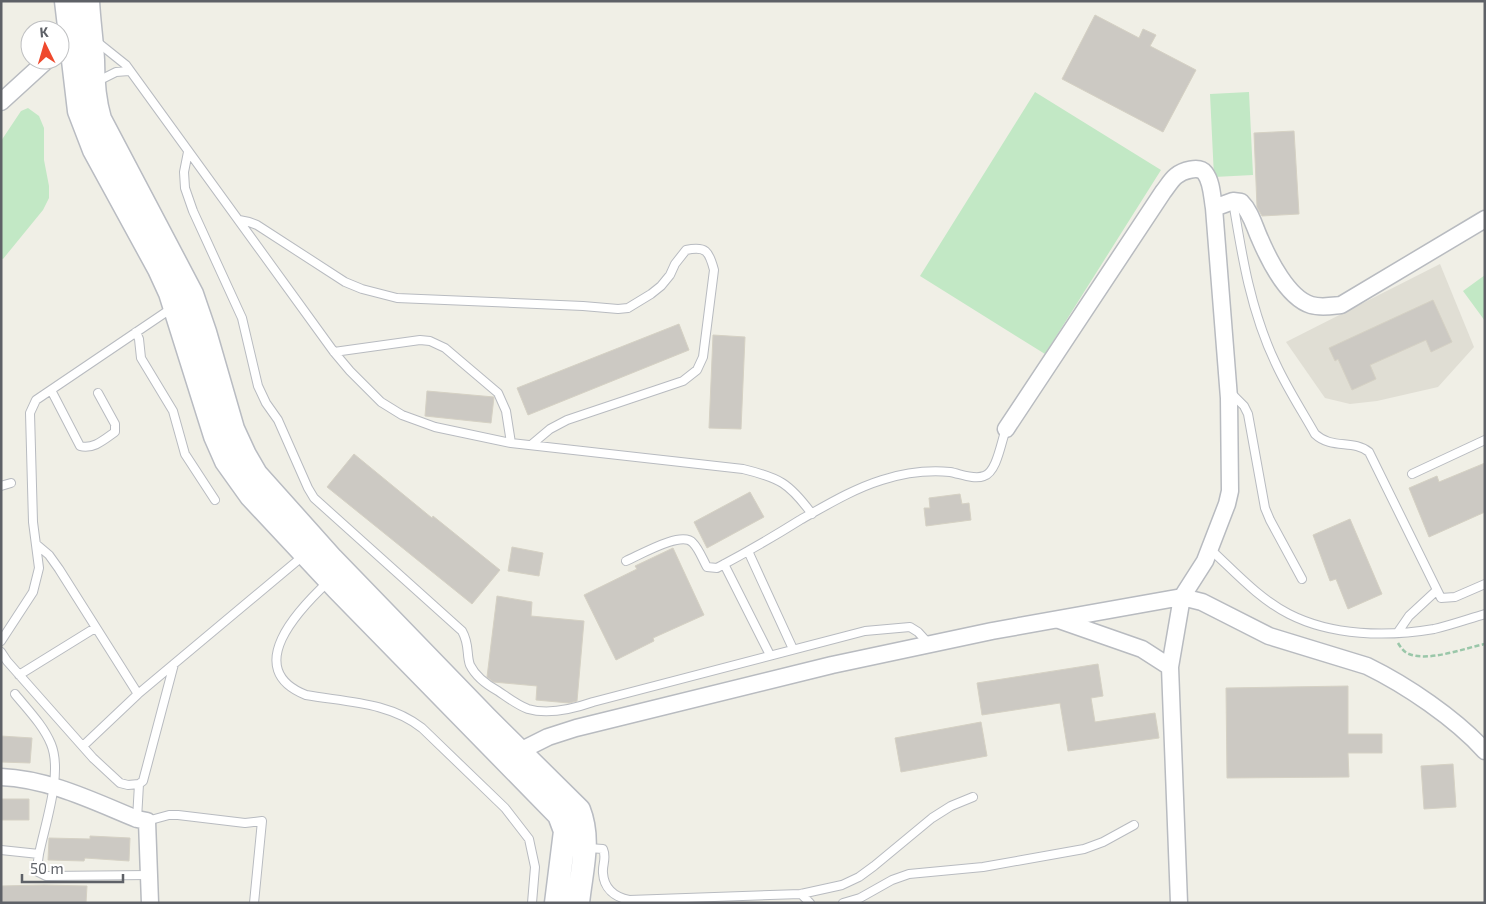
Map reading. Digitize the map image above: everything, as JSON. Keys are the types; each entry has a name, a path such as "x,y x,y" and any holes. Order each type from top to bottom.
{"main road":[{"path":"66,1 74,43 79,112 94,150 159,269 175,307 215,436 226,461 251,496 312,548"},
{"path":"88,1 74,43 93,84 95,103 107,134 192,294 233,429 245,455 256,474 312,548 559,815 565,832 574,848 578,903"},
{"path":"336,575 520,750 579,810 583,820 556,903"}],"street":[{"path":"1,102 36,70"},
{"path":"1006,429 1163,192 1176,176 1193,170 1202,171 1206,174 1214,208 1229,391 1230,491 1227,504 1205,561 1182,597 1170,667 1179,903"},
{"path":"1214,208 1233,201 1241,202 1248,210 1282,280 1301,301 1325,308 1341,305 1485,219"},
{"path":"520,750 548,737 604,720 832,665 992,631 1182,597 1202,602 1269,636 1374,669 1394,680 1431,706 1465,732 1485,751"},
{"path":"1059,620 1142,649 1170,667"},
{"path":"1,777 18,778 54,786 142,820 149,875 150,903"}],"lane":[{"path":"74,43 126,65 334,352 350,372 381,402 402,415 436,427 512,443 751,471 778,479 789,486 812,514"},
{"path":"93,84 105,76 129,71"},
{"path":"188,152 184,172 185,188 193,212 242,318 258,386 266,403 278,420 308,488 314,498 462,632 467,640 470,664 485,684 528,709 542,711 561,710 572,709 865,631 900,627 910,628 918,632 929,644"},
{"path":"1233,201 1248,284 1264,336 1276,365 1315,434 1322,441 1356,446 1364,448 1369,452 1441,598 1455,597 1485,584"},
{"path":"239,220 256,225 345,282 362,289 397,298 628,308 660,286 670,275 675,264 686,250 706,250 714,270 703,357 697,370 691,376 672,385 567,420 550,429 531,445"},
{"path":"1,641 33,592 39,568 34,522 30,412 36,400 175,307"},
{"path":"136,332 139,339 141,358 173,411 185,454 215,500"},
{"path":"334,352 420,340 437,343 498,393 506,411 512,443"},
{"path":"51,390 80,446 86,448 93,447 116,432 115,424 98,393"},
{"path":"1229,391 1244,406 1248,414 1265,508 1302,579"},
{"path":"626,561 674,540 686,539 693,542 707,567 717,568 844,495 882,480 906,474 933,472 950,472 974,477 984,476 992,472 996,464 1006,429"},
{"path":"1412,474 1485,440"},
{"path":"1,486 11,484"},
{"path":"36,544 54,562 138,694"},
{"path":"83,746 138,694 312,548"},
{"path":"1210,549 1260,594 1288,614 1314,625 1374,634 1436,628 1485,614"},
{"path":"748,551 793,649"},
{"path":"724,564 770,656"},
{"path":"336,575 308,600 280,640 276,656 283,680 297,691 306,694 389,710 410,719 422,728 505,808 529,839 535,867 532,903"},
{"path":"1395,632 1436,591"},
{"path":"19,675 95,628"},
{"path":"1,652 19,675 83,746 120,783 128,785 139,784 143,781 174,664"},
{"path":"15,694 38,721 52,746 55,762 54,786 39,854 38,872 46,876 149,875"},
{"path":"139,784 142,820 178,815 244,823 262,821 254,903"},
{"path":"574,848 599,848 603,850 605,853 602,873 607,888 614,895 629,900 800,894 842,885 859,877 932,818 951,806 973,797"},
{"path":"843,903 860,898 892,880 909,874 983,867 1084,849 1103,842 1134,825"},
{"path":"1,850 39,854"},
{"path":"800,894 810,903"}],"path":[{"path":"1395,632 1403,650 1418,656 1429,657 1485,644"}],"shaded area":[{"path":"1440,264 1474,347 1438,387 1377,401 1350,404 1325,398 1286,342"}],"green space":[{"path":"1035,92 1161,170 1045,354 920,276"},
{"path":"1249,92 1253,175 1214,177 1210,94"},
{"path":"28,108 39,116 44,128 44,160 49,186 49,198 43,210 3,259 1,258 1,141 21,111"},
{"path":"1485,275 1485,321 1463,291"}],"building":[{"path":"1095,15 1139,38 1143,29 1156,35 1150,46 1196,70 1163,132 1062,79"},
{"path":"1294,131 1299,214 1262,216 1257,207 1254,133"},
{"path":"1433,300 1452,342 1431,352 1426,340 1370,365 1376,379 1352,390 1338,359 1335,361 1329,348"},
{"path":"679,324 689,350 528,415 517,388"},
{"path":"713,335 745,337 741,429 709,428"},
{"path":"427,391 494,397 491,423 425,416"},
{"path":"354,454 432,518 433,516 500,570 472,604 327,487"},
{"path":"1485,463 1485,512 1429,537 1409,488 1437,476 1439,482"},
{"path":"750,492 764,517 707,548 694,522"},
{"path":"960,494 962,504 969,503 971,520 926,526 924,508 930,508 929,498"},
{"path":"1350,519 1382,594 1348,609 1336,579 1330,581 1313,535"},
{"path":"512,547 543,553 539,576 508,571"},
{"path":"673,548 704,615 653,638 654,641 616,660 584,595 637,569 635,566"},
{"path":"497,596 532,602 531,616 584,621 577,701 569,703 536,700 537,686 493,682 487,677"},
{"path":"1098,664 1103,696 1091,698 1095,722 1155,713 1159,738 1068,751 1060,703 982,715 977,683"},
{"path":"1348,686 1348,734 1382,734 1382,753 1348,753 1349,777 1227,778 1226,688"},
{"path":"981,722 987,756 901,772 895,738"},
{"path":"1,736 32,738 30,763 1,762"},
{"path":"1453,764 1456,807 1424,809 1421,766"},
{"path":"1,799 29,799 29,820 1,820"},
{"path":"90,836 130,838 129,861 85,858 84,861 48,860 49,838 90,839"},
{"path":"1,886 87,886 86,903 1,903"}]}
